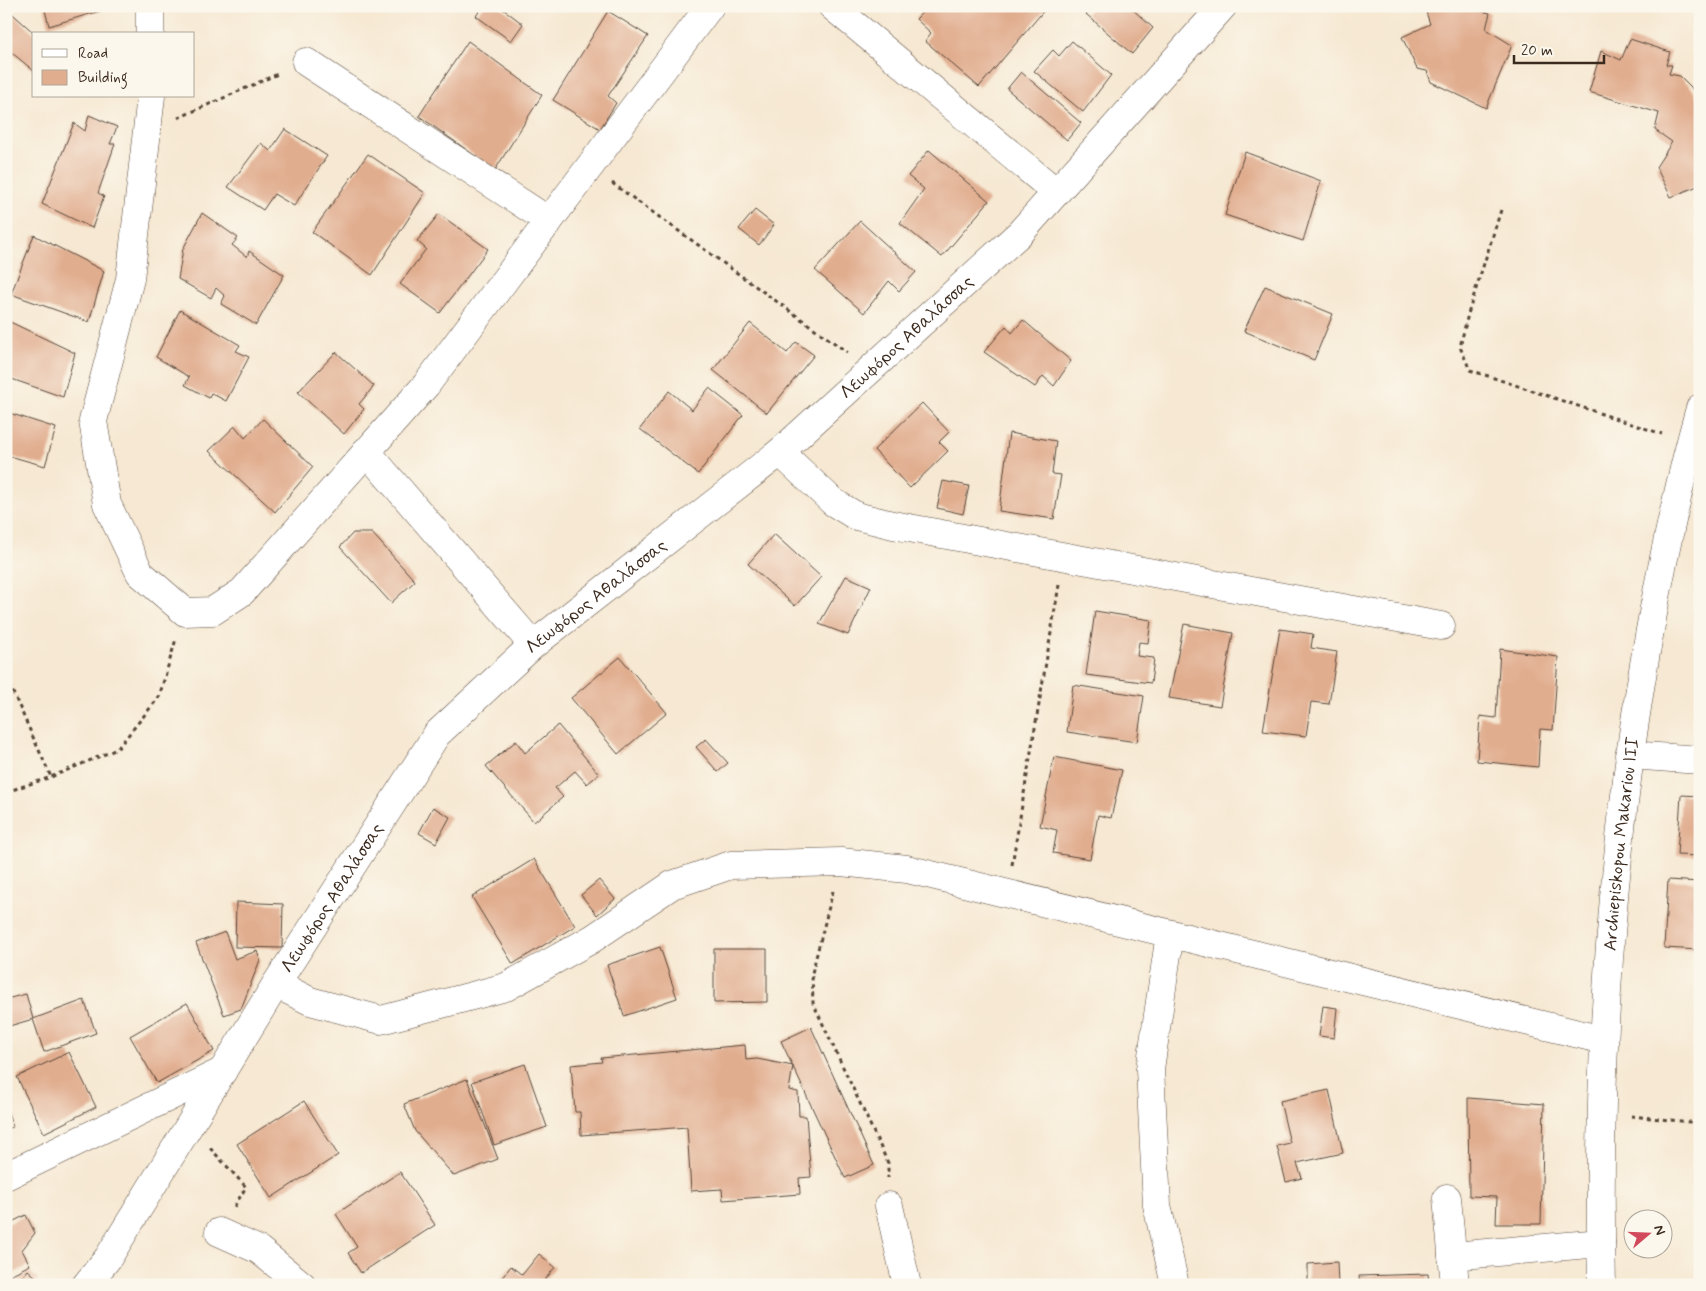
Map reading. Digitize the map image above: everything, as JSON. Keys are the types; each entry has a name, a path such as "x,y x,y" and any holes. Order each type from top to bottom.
{"street":[{"path":"150,6 150,32"},
{"path":"151,98 130,279 94,421 107,504 140,573 185,612 214,611 242,592 366,450 426,385 710,6"},
{"path":"832,6 1056,192"},
{"name":"Λεωφόρος Αθαλάσσας","path":"86,1285 108,1258 276,984 437,734 533,645 780,452 1020,233 1223,6"},
{"path":"306,62 549,221"},
{"name":"Archiepiskopou Makariou III","path":"1602,1285 1600,1113 1602,1040 1608,950 1629,755 1672,518 1700,408"},
{"path":"366,450 533,645"},
{"path":"780,452 833,502 856,516 1064,557 1441,626"},
{"path":"1629,755 1700,760"},
{"path":"276,984 310,1001 382,1020 506,987 592,939 672,885 731,865 841,862 907,869 1602,1040"},
{"path":"1170,934 1150,1069 1157,1205 1175,1285"},
{"path":"6,1176 223,1071"},
{"path":"1447,1198 1455,1285"},
{"path":"889,1206 907,1285"},
{"path":"219,1232 259,1250 302,1285"},
{"path":"1452,1256 1601,1243"}],"path":[{"path":"147,131 306,62"},
{"path":"590,167 871,369"},
{"path":"1501,210 1468,314 1460,347 1470,370 1690,443"},
{"path":"1007,894 1064,557"},
{"path":"6,792 51,777 117,749 159,697 185,612"},
{"path":"6,677 51,777"},
{"path":"841,862 812,973 813,1003 888,1163 889,1206"},
{"path":"1600,1113 1700,1123"},
{"path":"190,1126 246,1187 219,1232"}],"building":[{"path":"44,6 102,6 103,10 49,26"},
{"path":"483,6 499,6 523,24 511,41 476,16"},
{"path":"928,6 1045,6 1046,8 979,87 925,41 931,33 916,19"},
{"path":"1093,6 1129,6 1153,28 1132,54 1086,14"},
{"path":"1424,6 1475,6 1477,10 1490,13 1486,29 1512,45 1486,108 1431,82 1427,71 1417,69 1402,37 1430,24"},
{"path":"6,8 33,32 32,69 6,48"},
{"path":"608,11 648,36 608,96 616,103 600,129 553,100"},
{"path":"1630,39 1670,52 1666,65 1672,65 1669,74 1680,76 1691,87 1700,102 1700,185 1671,197 1656,167 1672,142 1655,130 1659,113 1589,92 1601,51 1621,60"},
{"path":"468,41 542,95 495,170 419,116"},
{"path":"1072,41 1111,75 1083,112 1034,71 1053,50 1059,56"},
{"path":"1021,72 1081,123 1067,140 1007,89"},
{"path":"89,115 117,127 110,144 115,144 98,193 104,196 92,228 42,204 74,123 85,131"},
{"path":"285,129 327,156 294,206 274,194 263,210 228,187 261,143 270,151"},
{"path":"929,150 989,201 942,257 900,223 924,189 908,176"},
{"path":"1245,152 1321,181 1303,241 1225,215"},
{"path":"368,154 425,193 372,275 312,232"},
{"path":"755,210 774,225 759,245 739,229"},
{"path":"202,213 238,238 232,245 247,257 249,251 284,275 256,325 221,304 225,296 216,288 211,298 178,279 183,249"},
{"path":"439,214 488,249 440,313 400,284 426,249 417,241"},
{"path":"860,221 916,272 899,291 889,281 864,313 815,270"},
{"path":"34,235 104,271 89,322 11,294"},
{"path":"1265,286 1333,314 1314,360 1244,331"},
{"path":"180,310 240,345 236,351 249,357 226,401 211,393 209,398 185,385 189,377 156,357"},
{"path":"6,320 75,353 63,397 6,377"},
{"path":"1023,320 1071,361 1054,386 1043,376 1035,387 984,352 1006,326 1012,333"},
{"path":"750,323 787,353 796,342 814,355 767,413 713,370"},
{"path":"336,352 374,386 359,404 364,409 344,434 298,392"},
{"path":"709,388 743,415 698,474 640,429 669,391 692,410"},
{"path":"922,403 949,432 939,442 948,451 910,488 874,450"},
{"path":"6,412 56,428 45,466 6,455"},
{"path":"263,419 313,467 275,512 209,451 235,426 245,438"},
{"path":"1009,433 1056,441 1052,474 1061,475 1054,519 999,511"},
{"path":"943,481 969,486 963,514 937,508"},
{"path":"353,533 372,533 415,581 391,603 340,547"},
{"path":"774,534 821,577 795,606 748,564"},
{"path":"846,576 871,587 848,635 819,624"},
{"path":"1095,611 1151,620 1148,643 1139,642 1137,656 1154,658 1151,683 1086,675"},
{"path":"1184,624 1233,633 1220,706 1169,698"},
{"path":"1280,629 1313,634 1311,648 1337,652 1329,704 1311,702 1306,736 1263,731"},
{"path":"1500,649 1558,657 1553,730 1540,729 1538,767 1477,761 1480,716 1496,718"},
{"path":"620,657 667,713 618,754 571,698"},
{"path":"1073,685 1144,696 1137,742 1067,732"},
{"path":"558,725 599,774 587,784 575,771 555,788 563,797 534,822 486,766 516,741 525,753"},
{"path":"706,739 728,763 718,772 696,747"},
{"path":"1054,757 1122,770 1111,818 1098,815 1090,859 1053,853 1057,830 1040,826"},
{"path":"1681,795 1700,796 1700,856 1677,855"},
{"path":"433,807 450,817 436,843 419,833"},
{"path":"534,859 575,926 513,964 472,897"},
{"path":"599,880 615,899 597,915 581,895"},
{"path":"1668,880 1700,882 1700,950 1664,948"},
{"path":"236,902 283,904 282,948 235,947"},
{"path":"225,932 235,959 257,951 260,960 241,1009 224,1015 196,943"},
{"path":"660,947 677,998 624,1016 607,965"},
{"path":"714,949 767,949 767,1002 714,1003"},
{"path":"26,994 33,1019 6,1027 6,999"},
{"path":"84,1000 96,1033 44,1052 33,1019"},
{"path":"187,1003 214,1051 157,1083 130,1036"},
{"path":"1323,1006 1337,1008 1334,1038 1319,1036"},
{"path":"811,1027 874,1165 845,1178 781,1041"},
{"path":"745,1045 746,1060 757,1059 793,1066 789,1090 798,1092 799,1116 806,1116 811,1177 799,1178 800,1194 723,1200 722,1189 691,1191 687,1127 581,1135 580,1112 575,1112 571,1065 602,1062 601,1058"},
{"path":"69,1052 96,1107 44,1133 17,1077"},
{"path":"525,1064 547,1127 494,1145 472,1082"},
{"path":"467,1079 498,1159 454,1176 415,1131 404,1104"},
{"path":"1329,1090 1343,1153 1297,1163 1302,1178 1286,1182 1277,1146 1290,1143 1280,1101"},
{"path":"1468,1098 1544,1104 1541,1224 1496,1224 1497,1197 1469,1196"},
{"path":"304,1101 338,1155 271,1198 237,1144"},
{"path":"6,1107 13,1127 6,1129"},
{"path":"400,1172 435,1225 361,1273 348,1253 357,1247 336,1214"},
{"path":"26,1215 35,1233 22,1250 30,1265 8,1276 6,1272 6,1225"},
{"path":"539,1254 555,1267 541,1285 509,1285 501,1279 511,1266 522,1275"},
{"path":"1337,1262 1338,1285 1308,1285 1308,1264"},
{"path":"28,1270 38,1279 33,1285 15,1285"},
{"path":"1428,1274 1429,1285 1360,1285 1359,1276"}]}
